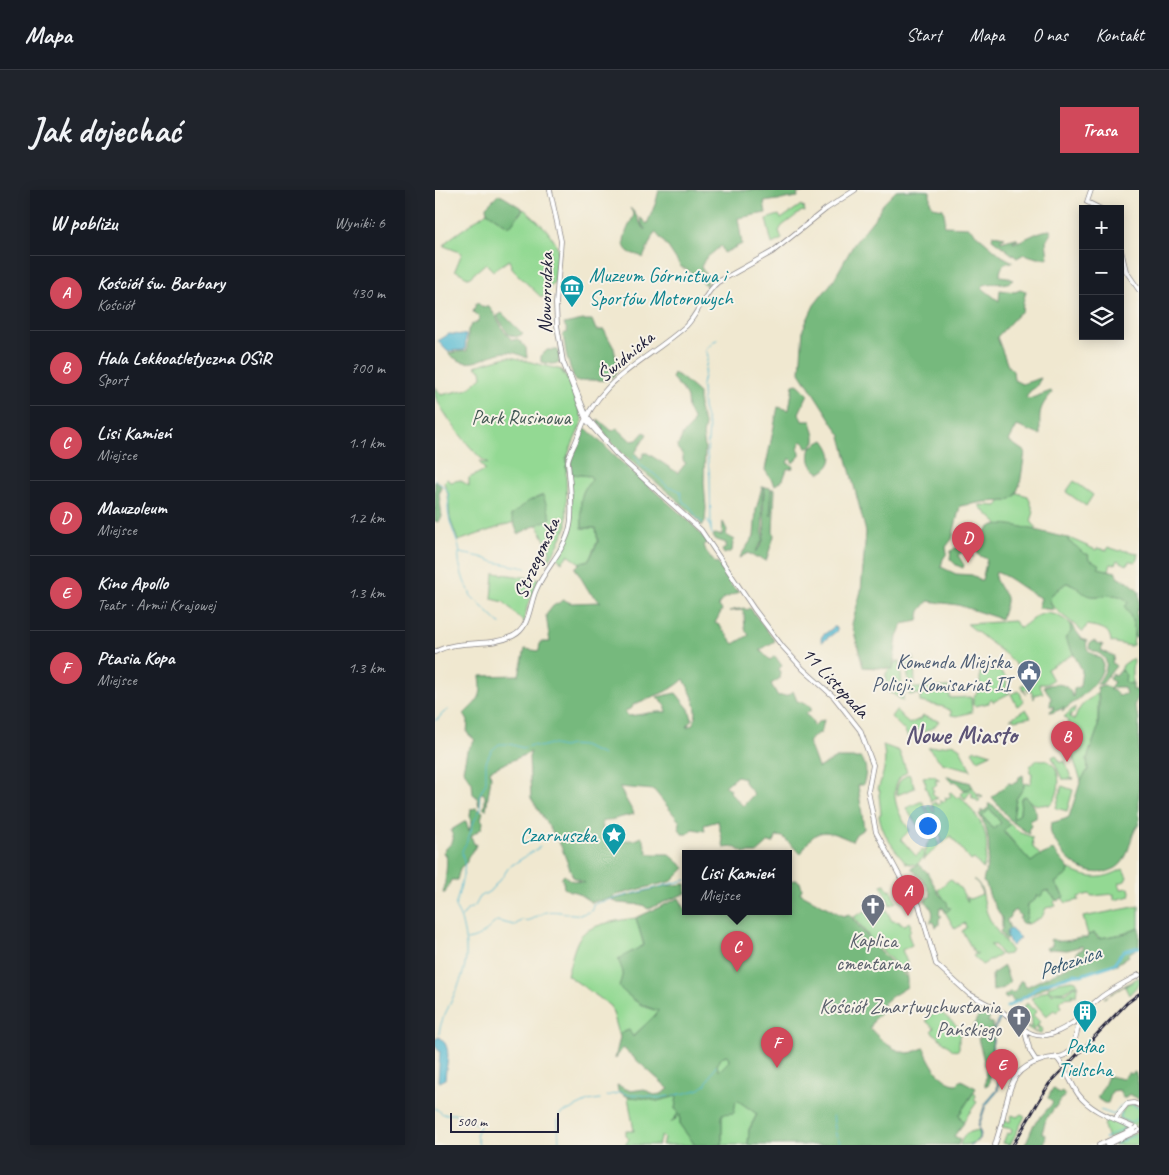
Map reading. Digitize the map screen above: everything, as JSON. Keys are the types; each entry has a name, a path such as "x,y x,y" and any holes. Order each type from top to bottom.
{"main road":[{"name":"Noworudzka","path":"551,190 561,237 556,313 563,362 587,422"},
{"name":"Noworudzka","path":"551,190 563,237 558,312 559,328 567,365 587,422"},
{"name":"Świdnicka","path":"587,422 590,412 600,398 623,373 688,324 716,283 773,252 826,209 855,190"},
{"path":"1091,190 1087,202 1093,205"},
{"path":"1121,250 1127,271 1139,290"},
{"path":"557,366 563,362"},
{"name":"Świdnicka","path":"587,422 600,398"},
{"path":"584,411 590,412"},
{"name":"Strzegomska","path":"435,652 458,644 500,641 514,635 523,628 541,578 569,532 571,514 568,461 578,436 587,422"},
{"name":"11 Listopada","path":"587,422 621,456 702,528 723,556 732,576 759,616 782,646 803,669 835,697 862,734 873,765 868,791 875,830 905,886 919,905 935,964 971,996 1012,1018 1022,1027 1029,1048 1037,1062"},
{"path":"1022,1027 1029,1033 1043,1036 1083,1016 1100,998 1139,975"},
{"path":"1061,1063 1063,1056 1071,1049 1083,1016"},
{"path":"1069,1024 1076,1034"},
{"path":"995,1145 1011,1084 1023,1070 1037,1062 1063,1056"},
{"path":"1056,1057 1075,1089 1088,1104 1137,1128"},
{"path":"1116,1119 1128,1104 1134,1103 1139,1105"},
{"path":"1099,1145 1137,1128"},
{"path":"1107,1145 1137,1128"}],"green space":[{"path":"659,190 810,190 797,194 798,197 764,202 766,213 738,218 742,244 724,253 721,246 705,259 701,267 706,275 707,286 681,267 656,233 654,233 643,258 629,252 624,244 625,234 634,215 630,208 641,225 646,230 642,225 640,217 647,224"},
{"path":"896,191 930,191 930,201 933,207 943,209 944,226 968,227 1002,256 1013,262 1003,266 1000,276 1013,280 1007,283 984,285 982,288 999,301 1000,290 1026,291 1022,312 997,337 1008,366 1013,371 1014,380 1022,384 1041,378 1026,398 1029,399 1051,391 1052,393 1040,412 1040,435 1017,426 1009,441 1025,452 1020,484 1015,496 1008,501 960,506 952,539 946,547 947,553 941,567 956,574 972,575 982,580 987,559 978,555 977,539 990,527 999,524 1018,526 1069,538 1068,541 1084,554 1089,555 1088,558 1100,565 1098,568 1116,572 1118,578 1129,582 1139,591 1139,608 1136,611 1139,622 1137,637 1134,637 1132,621 1125,607 1128,602 1120,596 1090,596 1070,583 1066,583 1051,595 1050,601 1054,610 1038,608 1041,598 996,572 995,578 1006,599 1001,619 958,605 928,601 920,611 918,621 902,624 897,637 893,669 863,667 852,624 861,591 866,532 841,436 800,372 803,329 814,305 833,281 854,244 877,215 883,204"},
{"path":"499,194 523,209 509,227 487,212 486,207"},
{"path":"801,205 804,207 805,212 802,211 782,226 779,231 782,239 772,244 766,219 779,215 781,219"},
{"path":"524,209 546,229 558,248 555,281 542,298 513,270 509,260 493,271 486,263 469,278 455,270 462,253 444,246 448,240 487,212 509,227"},
{"path":"1050,230 1051,233 1046,241 1048,258 1037,258 1024,254 1017,258 992,239 993,235 1005,237 1000,240 1001,242 1016,238 1018,240 1013,243"},
{"path":"478,303 481,306 489,307 512,340 518,339 526,348 527,358 508,352 492,355 478,361 464,362 448,353 467,351 468,330 480,318 473,312"},
{"path":"502,313 523,334 516,337 508,334 497,316"},
{"path":"592,320 596,330 604,330 614,348 618,368 610,379 575,381 567,358 563,334 568,332 564,324"},
{"path":"547,350 558,350 560,357 558,361 561,362 552,364 541,362 541,356"},
{"name":"Park Rusinowa","path":"511,357 562,370 566,374 561,370 568,381 567,375 582,415 569,384 583,420 566,459 566,463 569,455 567,472 566,465 567,525 547,564 550,551 537,524 511,515 514,522 458,541 450,519 448,495 444,482 447,479 451,482 460,480 469,486 469,478 485,470 479,461 488,464 459,434 445,414 436,398 435,386 441,395 468,389 482,377 481,370 475,367"},
{"path":"674,373 699,393 699,409 705,426 703,435 706,508 705,521 702,526 694,515 616,447 606,435 602,426 598,424 598,419 612,431 617,428 631,441 637,440 644,432 647,434 635,453 641,459 644,453 647,453 678,473 686,463 683,461 683,455 677,448 683,434 692,425 693,419 683,390 672,378"},
{"path":"797,384 808,394 799,413 802,421 811,421 815,442 807,449 805,443 801,441 798,448 800,456 793,463 789,459 787,463 792,465 793,468 787,469 783,480 775,485 765,470 778,407 789,410 793,385"},
{"path":"585,429 587,429 620,461 690,522 708,542 704,545 706,551 715,563 717,562 728,582 739,591 723,599 718,605 722,610 715,623 719,625 734,644 749,635 745,626 743,610 729,611 744,608 747,610 750,608 775,641 760,650 770,660 775,656 782,666 778,669 780,672 779,679 771,684 778,696 789,695 793,691 797,701 811,707 811,710 805,714 811,719 814,726 819,721 824,720 821,733 808,742 818,768 836,758 861,758 863,761 866,771 865,778 863,785 858,785 864,829 856,834 852,841 835,834 822,832 811,838 801,854 783,837 777,836 773,843 769,842 760,850 739,850 734,847 724,848 718,821 704,825 705,831 693,829 688,834 682,834 679,828 680,822 654,790 619,787 634,814 602,822 605,841 635,840 642,837 648,854 669,854 682,865 682,871 672,881 613,896 614,898 591,902 576,892 564,888 561,878 564,875 570,880 585,883 573,877 561,846 531,798 529,757 531,752 490,770 491,777 486,810 483,808 485,806 485,796 483,793 480,794 479,806 477,797 473,794 472,782 463,770 467,751 475,740 467,733 468,721 464,714 479,698 481,689 480,676 519,675 525,649 539,651 540,642 550,642 546,615 553,606 564,600 571,603 601,602 590,593 575,568 581,562 589,560 598,542 596,528 582,528 582,497 592,480 590,476 571,474 571,455","holes":["684,679 692,696 696,713 692,725 687,727 692,719 689,709 676,693 657,697 666,706 666,712 628,716 625,711 632,708 633,705 679,684","737,776 744,778 744,782 754,794 743,806 730,792 731,789 725,786"]},
{"path":"824,440 830,449 832,458 829,466 820,473 810,462 810,455 811,447"},
{"path":"571,474 590,476 592,480 582,497 582,528 596,528 598,542 589,560 580,563 568,555 562,562 557,558 572,524"},
{"path":"435,481 441,486 439,494 442,517 438,522 435,521"},
{"path":"1074,481 1093,495 1086,506 1066,492"},
{"path":"762,487 764,487 762,503 763,540 755,552 763,542 764,536 763,503 765,487 771,488 771,516 772,489 775,489 774,536 766,561 748,553 739,558 754,536 756,510"},
{"path":"1017,493 1028,496 1034,512 1031,521 1036,528 1035,531 999,525 980,507 980,505 997,506 1001,501 1008,501"},
{"path":"543,495 551,518 518,534 511,515 529,501"},
{"path":"723,522 727,530 726,535 735,540 732,551 724,554 722,550 726,548 726,543 713,537 714,534 722,535"},
{"path":"1069,538 1096,550 1097,548 1107,550 1108,547 1120,551 1138,553 1136,562 1129,561 1127,565 1117,560 1115,565 1111,564 1109,570 1103,570 1098,568 1099,565 1091,561 1068,541"},
{"path":"955,548 969,549 973,557 962,552 958,555 964,565 963,568 956,565 950,559 951,551"},
{"path":"494,573 539,579 527,607 524,623 504,602 492,599"},
{"path":"1066,583 1074,585 1086,594 1098,596 1119,595 1126,599 1128,611 1132,618 1133,645 1111,642 1109,633 1100,628 1087,625 1083,632 1060,613 1050,601 1051,595"},
{"path":"1047,613 1057,615 1070,623 1071,632 1065,638 1074,654 1047,669 1053,680 1046,684 1039,684 1043,693 1035,695 1034,699 1031,691 1028,692 1028,688 1024,690 1026,694 1021,685 1027,684 1016,665 967,624 1014,621 1020,628 1036,617"},
{"path":"1070,623 1082,639 1087,641 1088,650 1102,660 1103,667 1096,682 1082,696 1062,711 1064,706 1051,713 1050,711 1054,709 1053,706 1050,706 1051,698 1044,686 1054,684 1065,686 1073,697 1074,689 1080,687 1082,670 1065,638 1071,632"},
{"path":"1093,641 1103,645 1101,651 1114,656 1112,663 1116,666 1102,684 1097,684 1106,669 1106,661 1100,654 1089,648 1090,643"},
{"path":"914,657 915,683 909,686 906,658"},
{"path":"1133,658 1132,683 1129,684 1125,682 1124,672 1121,670 1123,665"},
{"path":"897,661 900,661 902,686 886,685 886,673"},
{"path":"991,662 1006,677 1007,688 1010,693 993,702 991,699 989,703 975,706 973,705 973,697 977,693 976,687 980,687 980,672"},
{"path":"1121,670 1126,675 1125,682 1133,683 1133,690 1137,690 1138,694 1134,705 1139,719 1139,824 1135,829 1127,854 1121,864 1107,872 1098,873 1082,869 1068,858 1052,837 1050,826 1051,823 1069,817 1081,780 1088,770 1087,759 1098,728 1099,699 1097,687 1104,685 1110,688 1114,682 1109,679 1112,674 1116,676","holes":["1124,687 1126,694 1118,696 1116,692 1109,689"]},
{"path":"886,687 903,690 905,693 903,694 903,701 887,692"},
{"path":"949,687 950,698 971,697 972,712 957,716 951,715 951,711 944,707 920,702 920,694 909,695 909,688"},
{"path":"1019,691 1024,702 1017,706 1011,694"},
{"path":"1098,693 1098,728 1087,759 1088,770 1081,780 1066,739 1067,731 1064,726 1068,723 1067,718 1064,717 1075,707 1074,713 1070,717 1075,719 1083,704"},
{"path":"1026,709 1031,717 1010,719"},
{"path":"896,710 909,724 923,716 939,721 934,727 920,734 918,730 908,738 905,731 891,717"},
{"path":"954,744 959,747 971,770 942,763 928,748"},
{"path":"883,745 899,751 907,772 900,777 896,784 895,800 905,824 910,830 901,839 916,856 923,850 924,852 923,857 916,865 906,863 888,838 880,821 880,791 878,789 884,767"},
{"path":"975,749 991,754 978,760 972,751"},
{"path":"1056,755 1060,763 1065,761 1071,778 1074,779 1062,779 1052,757"},
{"path":"1037,760 1046,760 1056,770 1059,785 1057,793 1049,806 1048,804 1034,804 1025,796 1021,798 1020,814 1012,821 1016,799 1024,787 1023,784 1031,783 1032,773 1029,772 1031,768 1029,767"},
{"path":"909,774 915,788 897,795 899,782"},
{"path":"1023,775 1024,787 1016,799 1013,819 1020,814 1021,798 1026,796 1035,809 1036,815 1036,818 1030,820 1029,834 1011,821 992,797 1009,783 1013,784 1018,781 1019,777"},
{"path":"934,776 940,780 935,781 937,784 932,788 934,791 932,792 938,798 931,801 923,777"},
{"path":"946,776 971,783 970,789 964,790 955,781 952,783"},
{"path":"971,785 978,795 980,794 983,797 977,796 980,800 978,802 971,796 973,795 971,791 965,799 961,794 965,790 969,790"},
{"path":"1062,786 1073,790 1067,811 1056,808"},
{"path":"951,792 957,798 961,797 984,829 987,846 983,869 974,859 971,861 951,836 942,844 941,837 926,806 930,805 933,812 935,812 932,804 935,802 937,805 941,803 940,800 942,802 946,800 945,797 951,796 949,793"},
{"path":"922,801 936,833 930,839 914,821 906,808"},
{"path":"988,804 993,805 1010,824 1003,831 1031,862 1053,850 1069,869 1068,874 1055,883 1064,897 1057,901 1048,891 1044,891 1039,897 1037,895 1035,900 1028,904 1025,920 1028,924 1021,923 1019,918 1021,917 1016,910 1012,912 1010,918 1007,919 1010,928 1006,931 1007,939 1005,940 1000,931 1002,929 1002,918 990,897 986,884 983,882 987,868 989,845 987,832 979,814 982,813 980,811 984,811 989,807","holes":["990,809 1001,823 993,829 982,816"]},
{"path":"476,808 483,812 481,819 483,822 482,828 471,836 474,844 476,844 475,847 467,862 460,868 457,880 451,880 445,893 443,893 447,862 446,855 443,853 453,841 451,830 466,821 469,831 472,821 470,816 471,809"},
{"path":"990,809 1001,823 993,829 982,815"},
{"path":"1009,823 1021,833 1032,837 1033,847 1041,856 1031,862 1003,830"},
{"path":"936,835 939,845 924,860 927,844"},
{"path":"919,864 927,872 939,894 947,902 948,907 951,908 947,912 942,907 942,909 940,908 939,915 942,916 939,919 939,925 936,927 934,922 930,922 932,911 925,901 931,896 929,891 923,880 911,868"},
{"path":"1069,869 1090,877 1102,877 1123,869 1127,877 1125,881 1119,883 1121,889 1129,888 1131,896 1114,900 1114,894 1092,896 1089,894 1078,897 1079,900 1066,903 1062,898 1064,896 1055,883 1068,874"},
{"path":"950,879 960,888 968,902 967,897 970,899 982,894 979,885 973,879 979,884 982,891 989,918 1011,950 1009,954 1002,955 995,945 990,945 1000,955 982,965 973,956 978,953 975,954 962,931 966,928 965,923 955,929 940,903 944,899 938,890"},
{"path":"792,880 796,880 800,882 802,889 800,893 843,916 849,914 880,951 907,978 907,987 883,1004 884,1010 875,1018 870,1028 882,1040 897,1050 908,1053 924,1048 936,1071 946,1080 957,1084 961,1080 976,1088 959,1115 964,1123 954,1136 960,1139 958,1145 748,1145 749,1130 757,1114 737,1100 734,1113 722,1114 722,1145 695,1145 680,1125 680,1114 671,1123 679,1112 675,1109 677,1096 657,1101 628,1097 618,1091 617,1085 631,1091 644,1089 654,1095 661,1094 669,1089 623,1048 615,1059 619,1034 629,1030 633,1037 659,1011 638,1002 619,987 623,972 618,959 644,945 636,918 679,898 682,904 682,915 792,915","holes":["728,1056 729,1061 719,1071 717,1065 722,1057"]},
{"path":"682,884 682,895 648,909 643,905 618,903 612,900 664,886"},
{"path":"885,884 888,891 891,890 896,902 890,905 881,885"},
{"path":"1044,891 1048,891 1056,900 1054,902 1056,906 1046,908 1042,917 1028,924 1025,920 1028,904"},
{"path":"882,902 892,921 905,925 909,922 911,926 908,934 912,945 902,950 910,970 906,972 908,977 870,938 854,917"},
{"path":"1139,906 1139,928 1123,934 1100,938 1094,933 1088,935 1083,917"},
{"path":"636,918 644,946 623,972 620,987 638,1003 660,1011 632,1037 629,1030 619,1034 611,1006 567,975 576,946 584,933 606,923"},
{"path":"1139,928 1139,947 1117,964 1082,975 1072,974 1017,1002 1016,1000 1013,1001 1010,996 1006,999 1004,996 1011,991 1013,993 1020,981 1026,987 1078,962 1076,952 1083,949 1082,946 1067,950 1047,950 1046,948 1052,946 1051,939 1065,941 1087,938 1088,935 1094,933 1100,938 1123,934"},
{"path":"1004,966 1010,982 1004,988 993,991 992,974"},
{"path":"1139,977 1139,984 1129,995 1125,987 1133,981 1104,998"},
{"path":"1072,980 1076,981 1079,987 1075,985 1065,991 1055,992 1066,993 1075,986 1077,987 1076,996 1072,994 1073,997 1063,998 1059,1002 1062,1007 1056,1012 1054,1010 1046,1016 1031,998 1047,990 1053,994 1054,992 1049,991 1048,987"},
{"path":"1027,1003 1032,1009 1034,1008 1037,1011 1033,1015 1040,1022 1037,1025 1042,1029 1041,1034 1037,1033 1038,1027 1033,1028 1034,1032 1027,1027 1032,1027 1032,1019 1023,1008"},
{"path":"937,1009 963,1031 959,1036 959,1048 957,1051 953,1050 931,1031 934,1028 926,1021"},
{"path":"986,1011 991,1014 988,1022 993,1023 992,1052 990,1056 993,1068 990,1069 989,1084 985,1086 986,1069 978,1038 981,1038 979,1030 973,1029 977,1018"},
{"path":"726,1055 729,1062 719,1071 717,1065 722,1057"},
{"path":"1129,1072 1131,1074 1135,1072 1139,1085 1139,1099 1129,1094 1126,1098 1123,1098 1119,1090 1112,1091 1108,1103 1098,1099 1108,1076 1123,1079"},
{"path":"1053,1088 1059,1093 1062,1091 1065,1095 1046,1119 1042,1133 1046,1135 1044,1145 1025,1145 1034,1124 1053,1103 1048,1098"},
{"path":"974,1092 976,1096 974,1100 977,1102 963,1122 959,1115"},
{"path":"677,1096 675,1109 679,1111 674,1121 680,1113 680,1125 695,1145 662,1145 664,1138 661,1136 658,1145 625,1145 629,1139 626,1136 626,1131 634,1131 628,1097 657,1101"},
{"path":"737,1100 757,1114 749,1129 748,1145 722,1145 722,1114"},
{"path":"1133,1104 1139,1107 1139,1124 1137,1125 1136,1122 1134,1125 1139,1129 1119,1117 1126,1106"},
{"path":"1021,1114 1025,1116 1010,1145 1003,1143 1007,1133 1011,1134 1012,1129 1002,1127 1004,1120 1010,1122 1012,1115 1017,1117"},
{"path":"1107,1118 1127,1126 1127,1130 1108,1139 1104,1126"},
{"path":"979,1130 979,1138 977,1140 971,1144 960,1145 966,1134"},
{"path":"1136,1132 1139,1134 1139,1145 1115,1145 1116,1143 1112,1145"}],"water":[{"path":"449,334 466,335 465,350 447,351 438,341"},
{"path":"834,627 837,628 837,631 822,642 822,636"},
{"path":"1008,929 1011,929 1020,938 1012,946 1006,936"},
{"path":"999,1018 1001,1019 995,1028 992,1046 994,1029"},
{"path":"440,1037 446,1046 448,1056 445,1079 440,1082 438,1081 440,1052 435,1046 435,1039"},
{"path":"992,1048 997,1059 996,1064 1000,1070 998,1091 986,1105 979,1126 981,1135 979,1140 969,1145 978,1140 980,1135 978,1126 985,1104 997,1090 999,1070 995,1065 996,1059"}],"waterway":[{"path":"702,385 708,356 706,350 717,340"},
{"path":"702,387 703,408 709,428 707,453 710,478 711,530"},
{"path":"634,455 640,465 654,474 670,489 671,487 680,491 683,502 689,506 703,523"},
{"path":"435,480 448,493 450,520 460,553 526,568"},
{"path":"708,520 712,534"},
{"path":"459,553 461,570 467,587"},
{"path":"468,588 471,596 500,624"},
{"path":"435,720 448,710"},
{"path":"439,1034 443,1019 458,987 465,965 464,932 455,907 464,868 462,851 481,809 479,796 486,782 486,762 491,751 499,744 510,744 523,748 532,745 540,747 550,744 563,747 570,745 582,746 603,755"},
{"path":"503,876 509,867 540,847"},
{"path":"475,906 480,897 490,891 502,877"},
{"path":"515,925 522,920 526,921 547,912 586,913 592,910 593,904 682,881"},
{"path":"462,917 467,910 473,907"},
{"path":"467,940 481,935 497,921 514,925"},
{"name":"Pełcznica","path":"1007,1007 1028,995 1040,985 1111,965 1115,963 1123,951 1139,947"},
{"path":"607,1096 621,1092 629,1095 658,1098 686,1093 700,1089 705,1085 716,1066"},
{"path":"559,1145 559,1115 588,1101 600,1099"},
{"path":"1100,1110 1114,1115 1126,1103"},
{"path":"1132,1105 1139,1108"},
{"path":"435,1108 443,1114 459,1114 480,1126 476,1135 479,1145"},
{"path":"1121,1113 1121,1118 1130,1123 1139,1117"},
{"path":"833,1116 836,1135 842,1145"},
{"path":"1106,1139 1123,1129 1125,1125"},
{"path":"1117,1144 1130,1137 1139,1136"}],"railway":[{"path":"1013,1145 1049,1084 1127,1003 1139,994"}],"place":[{"name":"Muzeum Górnictwa i Sportów Motorowych","path":"572,308"},
{"name":"Mauzoleum","path":"968,563"},
{"name":"Komenda Miejska Policji. Komisariat II","path":"1029,693"},
{"name":"Hala Lekkoatletyczna OSiR","path":"1067,762"},
{"name":"Czarnuszka","path":"614,856"},
{"name":"Kościół św. Barbary","path":"908,916"},
{"name":"Kaplica cmentarna","path":"873,927"},
{"name":"Lisi Kamień","path":"737,972"},
{"name":"Pałac Tielscha","path":"1085,1033"},
{"name":"Kościół Zmartwychwstania Pańskiego","path":"1019,1038"},
{"name":"Ptasia Kopa","path":"777,1068"},
{"name":"Kino Apollo","path":"1002,1090"}],"district":[{"name":"Nowe Miasto","path":"961,734"}]}
